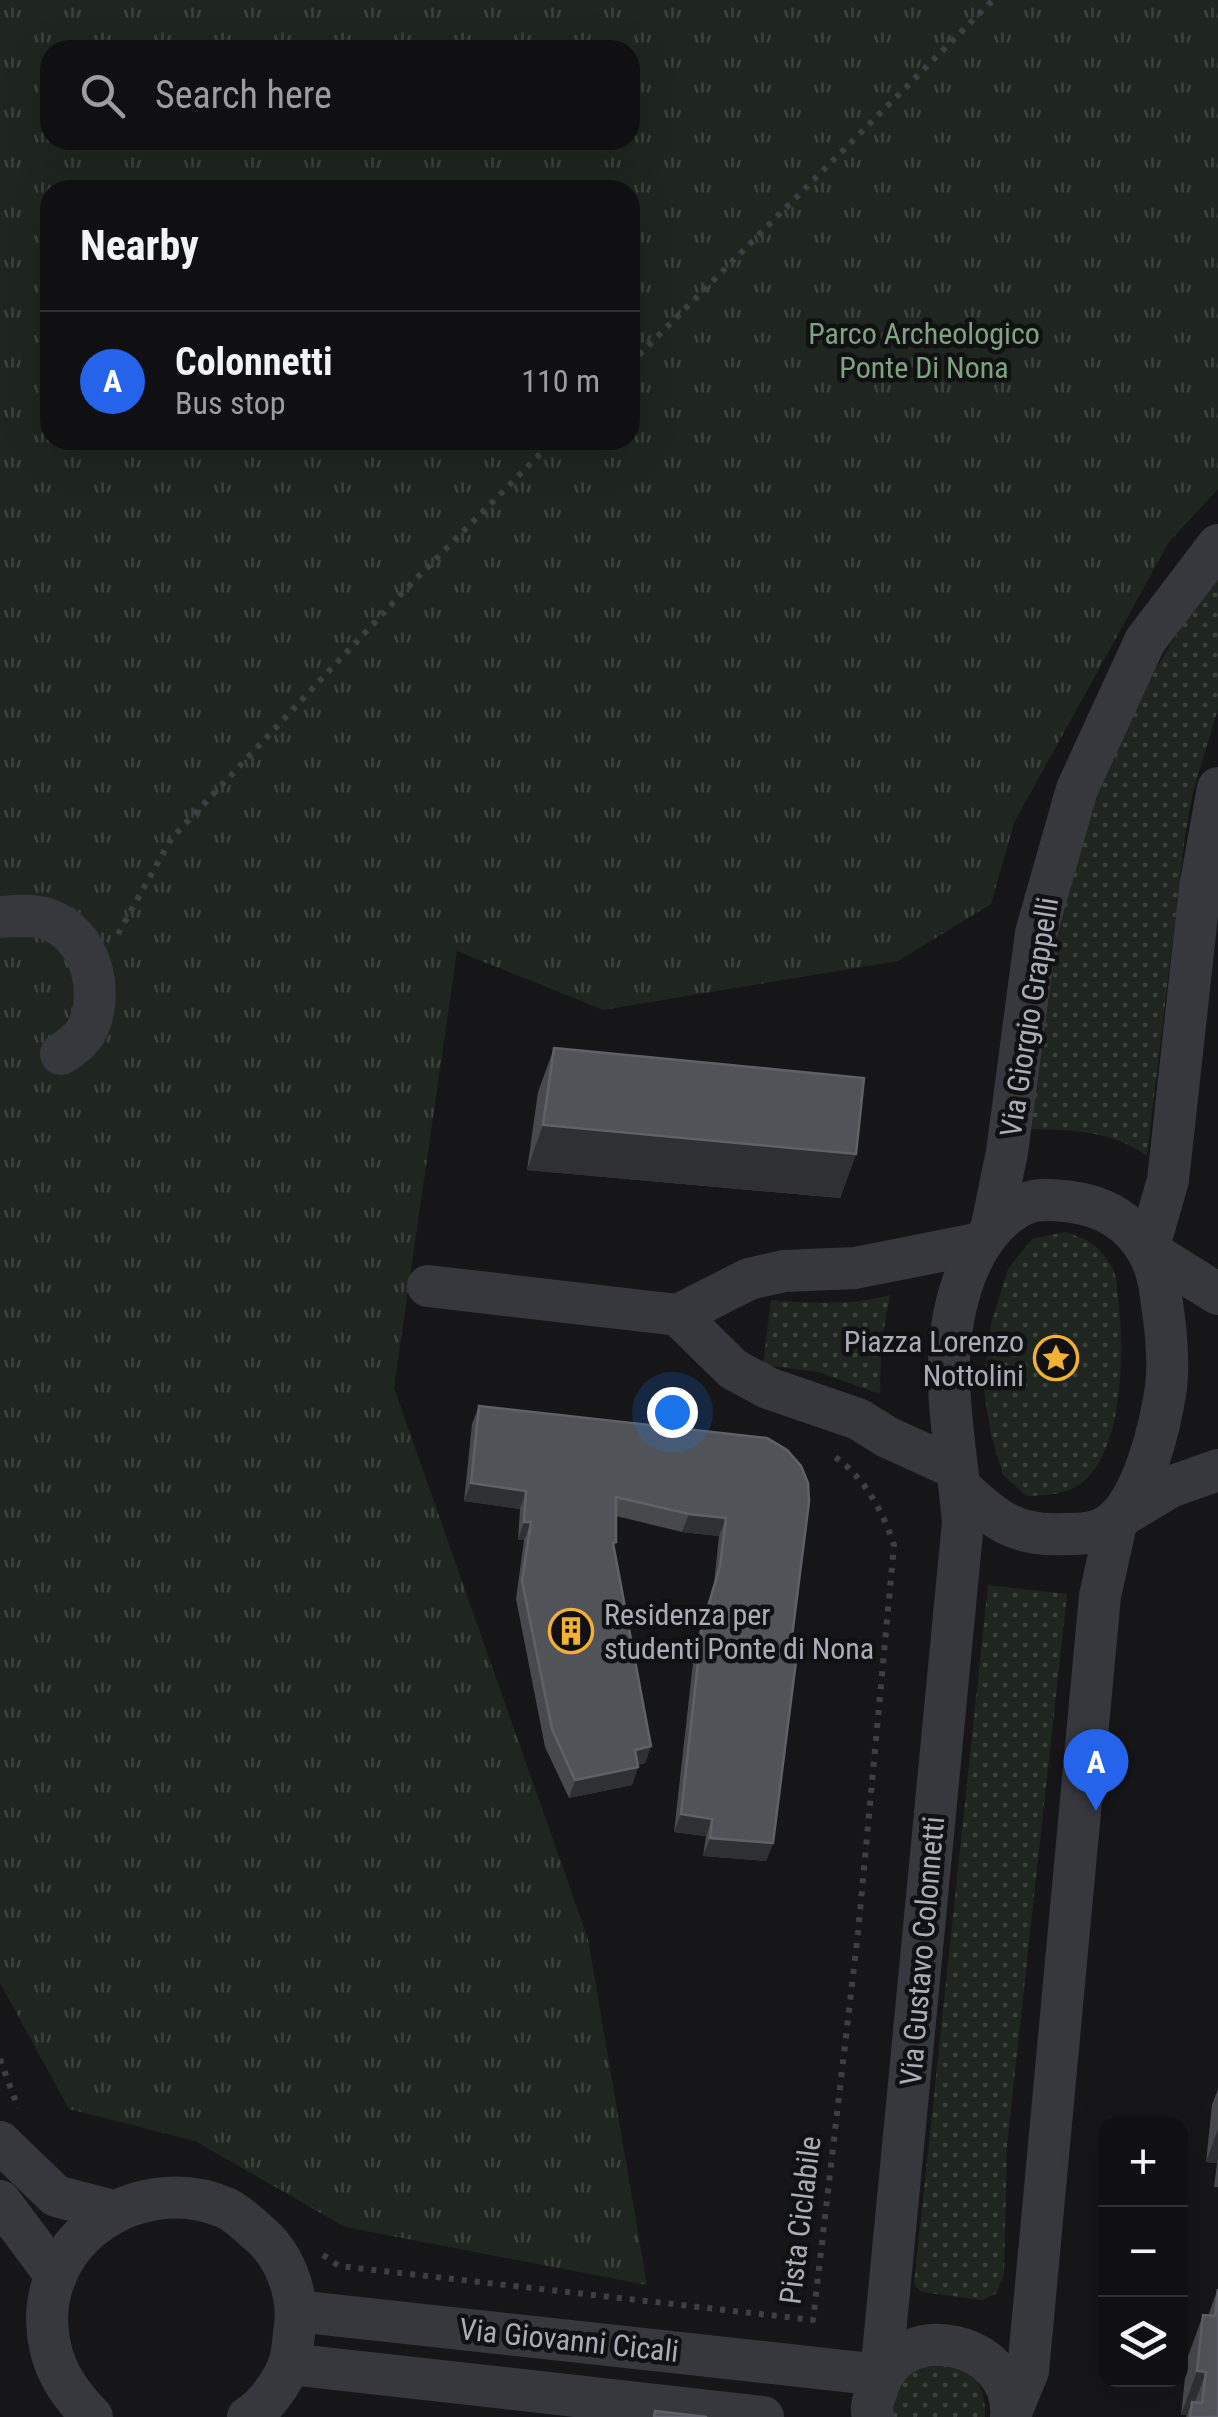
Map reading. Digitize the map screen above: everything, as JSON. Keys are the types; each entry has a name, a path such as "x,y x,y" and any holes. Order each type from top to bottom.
{"street":[{"name":"Via Giorgio Grappelli","path":"986,1236 1007,1152 1036,932 1076,789 1145,642 1218,546"},
{"path":"1148,1250 1168,1180 1200,888 1218,788"},
{"path":"0,916 50,919 83,948 92,968 94,996 86,1031 61,1054"},
{"path":"678,1316 733,1369 768,1388 858,1419 957,1477 1002,1524 1052,1535 1088,1534 1106,1528 1135,1494 1152,1450 1166,1386 1158,1277 1148,1250 1132,1228 1110,1211 1066,1201 1029,1202 1002,1218 986,1236 966,1274 948,1346 949,1418 957,1477"},
{"path":"428,1286 678,1316 749,1278 784,1271 855,1268 986,1236"},
{"path":"1148,1250 1218,1294"},
{"path":"1011,2414 1028,2371 1100,1596 1117,1518 1170,1487 1218,1470"},
{"name":"Via Gustavo Colonnetti","path":"873,2417 861,2372 886,2332 963,1522 957,1477"},
{"path":"10,2128 56,2196 113,2211"},
{"path":"92,2417 70,2395 55,2366 48,2342 49,2299 56,2276 76,2240 113,2211 155,2196 188,2196 229,2209 268,2241 286,2268 296,2310 289,2364 259,2410 248,2417"},
{"path":"0,2201 56,2276"},
{"name":"Via Giovanni Cicali","path":"296,2310 861,2372"},
{"path":"861,2372 935,2343 976,2352 1002,2377 1011,2414"},
{"name":"Via Giovanni Cicali","path":"289,2364 763,2417"},
{"path":"50,2417 55,2366"}],"path":[{"path":"640,354 993,0"},
{"path":"114,940 171,839 407,588 544,450"},
{"name":"Pista Ciclabile","path":"316,2247 339,2266 814,2320 858,1933 894,1545 885,1518 867,1489 840,1460 816,1446"},
{"path":"0,2059 10,2128"}],"green space":[{"name":"Parco Archeologico Ponte Di Nona","path":"0,0 1218,0 1218,489 1169,542 1014,823 991,904 898,961 603,1010 457,951 394,1388 588,1939 647,2285 345,2227 195,2141 69,2109 0,1983"},
{"path":"1218,578 1218,709 1193,792 1185,836 1147,1156 1105,1136 1029,1129 1050,961 1092,809 1133,711 1158,665"},
{"path":"1065,1232 1097,1248 1115,1274 1121,1341 1119,1394 1107,1444 1084,1481 1064,1492 1027,1496 1003,1475 991,1435 983,1384 991,1324 1008,1269 1032,1239"},
{"path":"890,1295 881,1345 880,1394 818,1372 763,1365 771,1300 846,1302"},
{"path":"988,1585 1067,1594 1007,2145 1004,2273 997,2293 982,2300 921,2292 914,2284"},
{"path":"924,2363 953,2363 971,2372 982,2393 985,2417 889,2417 902,2375"}],"building":[{"path":"554,1048 864,1078 856,1154 543,1125"},
{"name":"Residenza per studenti Ponte di Nona","path":"479,1406 767,1438 787,1450 801,1466 808,1483 809,1502 790,1652 797,1653 773,1843 710,1838 712,1819 681,1814 702,1627 720,1566 726,1518 689,1514 616,1497 613,1543 651,1746 635,1750 638,1767 575,1780 552,1729 522,1581 531,1522 524,1522 526,1491 471,1483"},
{"path":"1218,2289 1218,2417 1190,2417 1192,2402 1202,2403 1206,2372 1197,2371 1203,2315 1215,2316"},
{"path":"655,2411 707,2417 654,2417"}],"place":[{"name":"Piazza Lorenzo Nottolini","path":"1056,1358"},
{"name":"Residenza per studenti Ponte di Nona","path":"571,1631"},
{"name":"Colonnetti","path":"1096,1811"}]}
